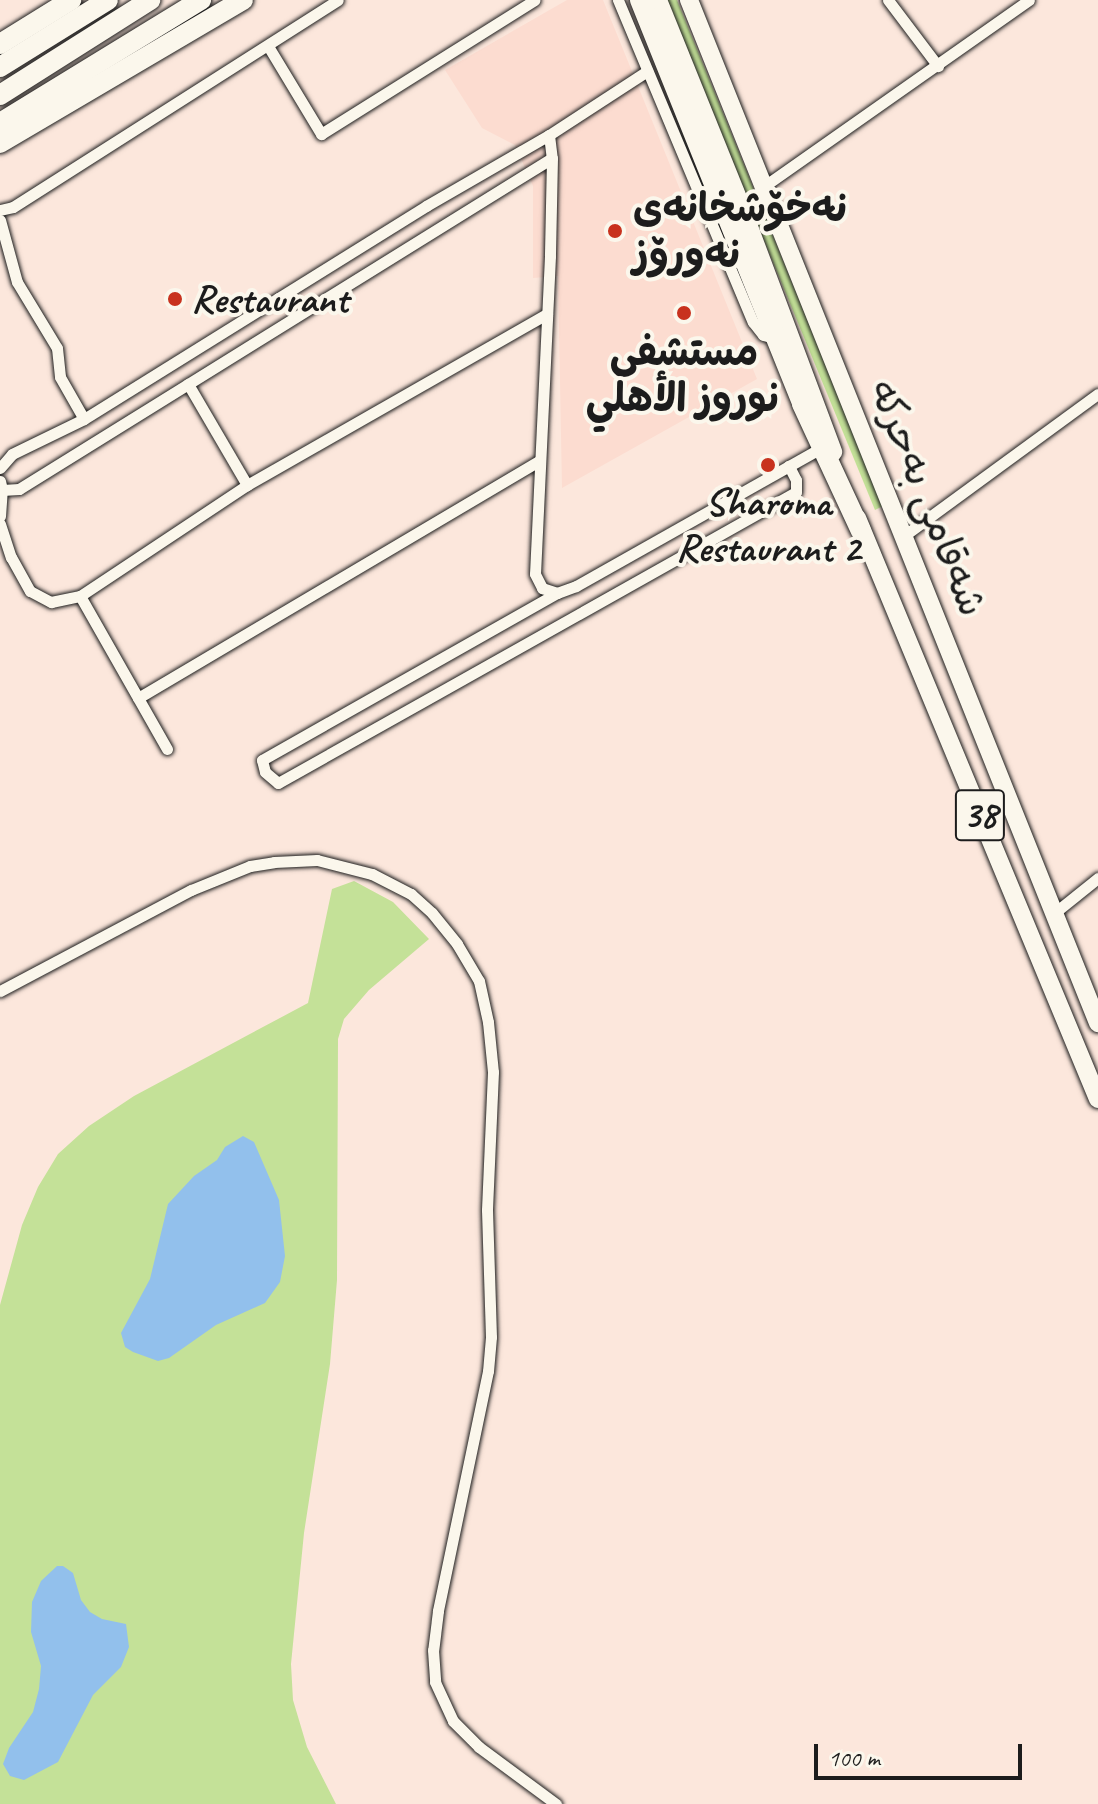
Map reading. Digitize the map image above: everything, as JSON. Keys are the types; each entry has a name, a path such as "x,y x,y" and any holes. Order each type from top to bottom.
{"highway":[{"path":"0,44 71,0"},
{"path":"0,67 108,0"},
{"path":"0,95 150,0"},
{"path":"0,123 201,0"},
{"path":"0,143 243,0"},
{"path":"640,0 775,338 821,448 861,531"}],"main road":[{"name":"شەقامی بەحرکە","path":"658,0 788,326 861,531 1098,1099"},
{"name":"شەقامی بەحرکە","path":"689,0 1098,1023"}],"street":[{"path":"0,210 13,207 338,0"},
{"path":"268,46 321,134 535,0"},
{"path":"618,0 753,322 763,335 775,338"},
{"path":"888,0 938,66"},
{"path":"763,187 1029,0"},
{"path":"0,468 12,454 84,419 426,206 549,135 647,71"},
{"path":"549,135 552,158 535,574 542,588 557,593"},
{"path":"0,516 1,486 19,489 552,158"},
{"path":"0,220 17,282 57,348 60,377 84,419"},
{"path":"0,524 11,557 30,591 51,602 80,596 247,485 547,314"},
{"path":"188,384 247,485"},
{"path":"905,535 1098,394"},
{"path":"789,466 796,480 796,492 278,783 265,772 262,760 821,448"},
{"path":"138,698 540,460"},
{"path":"80,596 167,749"},
{"path":"0,991 191,890 250,866 274,862 317,860 372,874 411,894 432,913 457,944 479,981 488,1022 493,1072 487,1210 491,1337 488,1371 438,1611 433,1650 435,1682 441,1701 462,1730 479,1747 556,1804"},
{"path":"1053,914 1098,878"}],"shaded area":[{"name":"نەخۆشخانەی نەورۆز","path":"567,0 603,0 757,379 562,488 558,276 533,278 533,186 515,145 482,128 445,70"}],"green space":[{"path":"665,0 677,0 883,506 875,510"},
{"path":"354,881 393,902 429,939 369,990 344,1019 338,1039 337,1280 330,1364 304,1533 291,1664 293,1700 307,1747 336,1804 0,1804 0,1305 22,1225 38,1187 58,1154 89,1126 134,1096 308,1003 332,889"}],"water":[{"path":"243,1136 254,1142 279,1200 285,1256 280,1282 265,1303 216,1325 169,1358 158,1361 133,1352 125,1347 121,1333 150,1279 168,1204 194,1176 217,1160 225,1147"},
{"path":"57,1566 63,1566 73,1573 81,1600 90,1612 102,1619 126,1624 129,1647 121,1667 93,1695 58,1762 24,1780 10,1776 3,1764 9,1748 33,1712 41,1666 31,1632 32,1602 41,1581"}],"place":[{"name":"نەخۆشخانەی نەورۆز","path":"615,231"},
{"name":"Restaurant","path":"175,299"},
{"name":"مستشفى نوروز الأهلي","path":"684,313"},
{"name":"Sharoma Restaurant 2","path":"768,465"}]}
